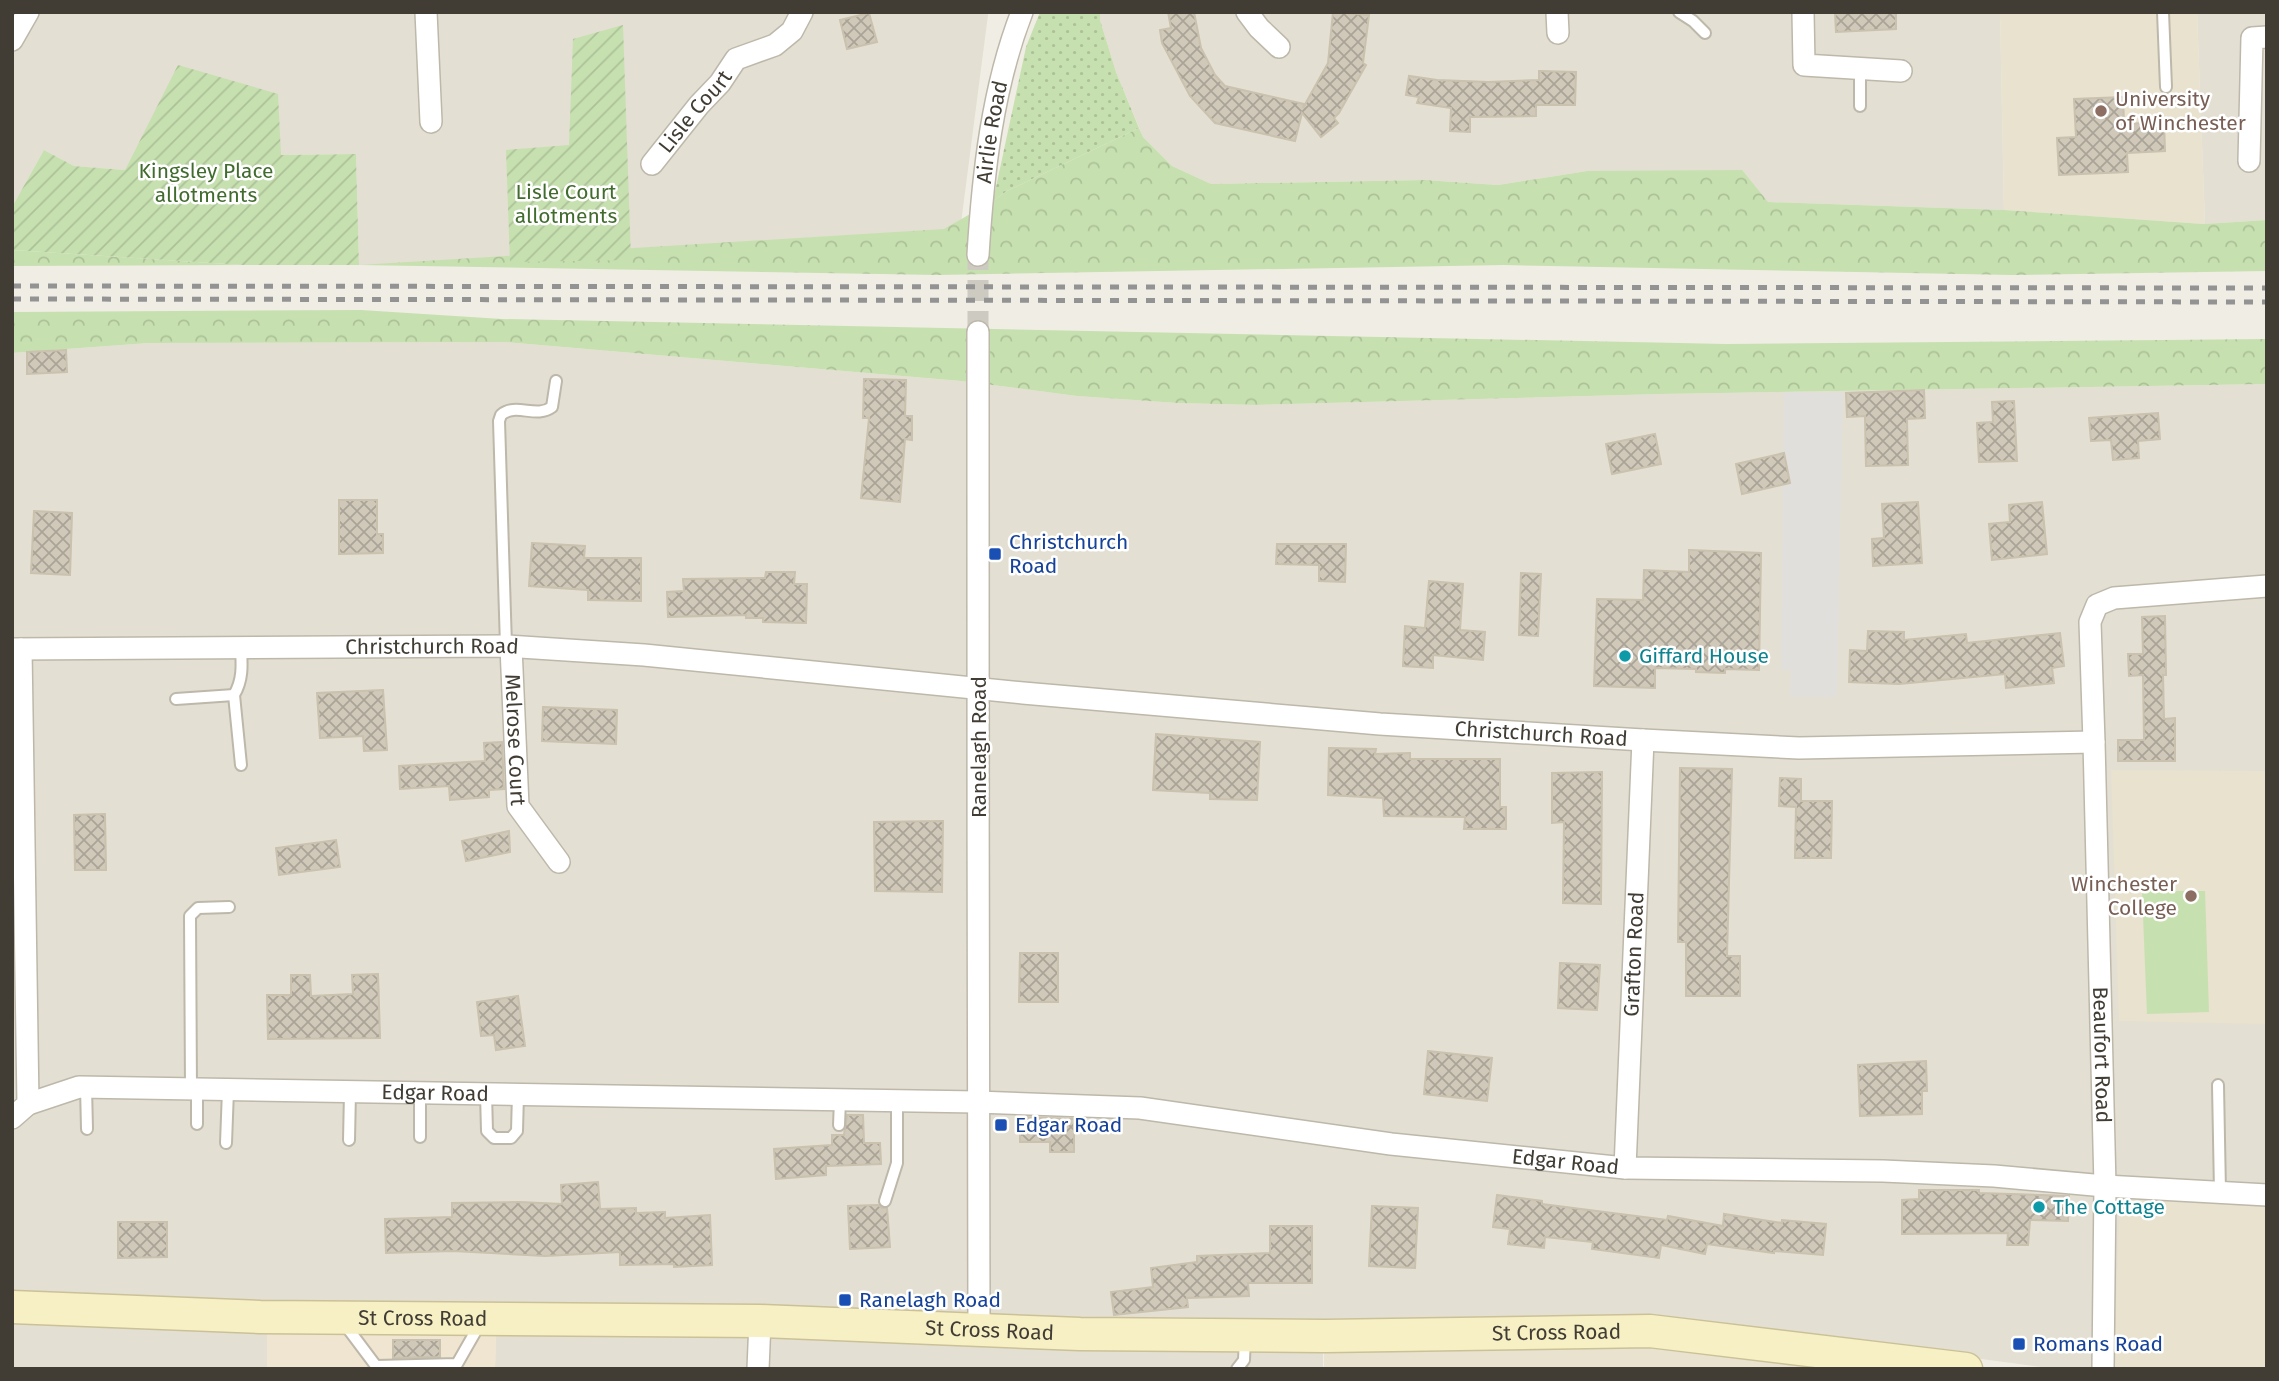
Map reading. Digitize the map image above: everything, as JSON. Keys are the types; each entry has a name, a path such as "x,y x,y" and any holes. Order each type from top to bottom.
{"main road":[{"name":"St Cross Road","path":"12,1307 260,1317 761,1321 1080,1334 1650,1331 1966,1369"}],"street":[{"path":"12,40 28,12"},
{"path":"426,12 431,122"},
{"name":"Lisle Court","path":"652,164 720,83 736,59 775,45 792,31 802,12"},
{"name":"Airlie Road","path":"978,255 982,193 999,88 1012,37 1022,12"},
{"path":"1247,12 1279,47"},
{"path":"1803,12 1804,65 1902,71"},
{"path":"2249,161 2252,38 2267,37"},
{"name":"Ranelagh Road","path":"978,332 979,1329"},
{"path":"2094,742 2090,622 2097,605 2114,598 2266,583"},
{"name":"Christchurch Road","path":"17,649 508,646 644,655 980,689 1380,724 1643,740 1800,748 2094,742"},
{"name":"Melrose Court","path":"508,646 518,806 559,862"},
{"path":"17,649 20,1111"},
{"name":"Grafton Road","path":"1625,1168 1643,740"},
{"name":"Beaufort Road","path":"2094,742 2105,1186 2103,1369"},
{"name":"Edgar Road","path":"20,1111 79,1087 977,1102 1140,1108 1391,1144 1625,1168 1883,1171 2267,1195"},
{"path":"758,1369 761,1321"}],"lane":[{"path":"1679,12 1705,33"},
{"path":"2163,12 2166,88"},
{"path":"1860,68 1860,106"},
{"path":"508,646 499,421 501,415 511,409 540,412 552,407 556,380"},
{"path":"241,765 234,695 243,670 242,648"},
{"path":"176,699 234,695"},
{"path":"197,1125 190,916 198,908 229,907"},
{"path":"2218,1086 2220,1192"},
{"path":"86,1087 87,1129"},
{"path":"226,1143 228,1090"},
{"path":"349,1140 350,1092"},
{"path":"420,1093 420,1138"},
{"path":"486,1094 487,1131 494,1138 511,1138 517,1131 518,1094"},
{"path":"839,1125 840,1100"},
{"path":"885,1202 897,1163 897,1101"},
{"path":"340,1317 376,1367 457,1364 483,1318"},
{"path":"1237,1369 1244,1360 1245,1335"}],"shaded area":[{"path":"12,12 987,12 988,15 957,254 359,265 356,154 281,155 179,65 125,170 74,166 44,150 12,207"},
{"path":"1100,12 2000,12 2004,210 1768,202 1587,171 1498,185 1425,180 1211,184 1172,166 1143,137 1116,72"},
{"name":"University of Winchester","path":"2000,12 2197,12 2205,224 2004,210"},
{"path":"2197,12 2267,12 2267,220 2205,224"},
{"path":"504,342 961,381 1077,396 1256,405 1661,394 2267,384 2267,1369 2057,1369 1649,1315 1321,1319 997,1316 762,1306 251,1302 12,1294 12,353 149,343"},
{"path":"1784,392 1843,393 1837,697 1790,697 1791,670 1781,670"},
{"name":"Winchester College","path":"2111,770 2267,771 2267,1024 2119,1021"},
{"path":"2120,1196 2267,1206 2267,1369 2114,1369"},
{"path":"12,1323 267,1334 267,1369 12,1369"},
{"path":"267,1334 496,1336 495,1369 267,1369"},
{"path":"780,1335 1323,1350 1323,1369 495,1369 496,1336"},
{"path":"1646,1345 1850,1369 1324,1369 1324,1349"}],"green space":[{"path":"1040,12 1100,12 1116,72 1139,128 1007,191 993,201 1026,47"},
{"name":"Lisle Court allotments","path":"623,25 631,260 510,262 506,150 569,145 573,39"},
{"name":"Kingsley Place allotments","path":"178,65 278,94 281,155 356,154 359,265 243,265 12,250 12,207 44,150 74,166 125,170"},
{"path":"1139,128 1143,137 1172,166 1211,184 1425,180 1498,185 1587,171 1742,170 1768,202 2004,210 2204,224 2267,220 2267,271 2012,275 1504,265 938,275 359,265 944,229 1007,191"},
{"path":"12,250 243,265 12,266"},
{"path":"361,310 502,319 1726,344 2267,339 2267,384 1661,394 1256,405 1077,396 961,381 504,342 149,343 12,353 12,312"},
{"path":"2142,891 2205,891 2209,1012 2147,1014"}],"building":[{"path":"1168,12 1194,12 1201,48 1215,75 1225,86 1304,104 1303,108 1328,63 1333,12 1369,15 1363,63 1366,65 1334,118 1338,123 1321,137 1302,113 1295,141 1215,123 1190,96 1162,43 1160,30 1171,28"},
{"path":"1835,12 1896,12 1896,29 1836,32"},
{"path":"869,13 877,42 847,49 840,20"},
{"path":"1539,71 1576,72 1575,105 1536,105 1536,116 1470,117 1470,132 1450,131 1451,108 1417,103 1419,97 1406,95 1409,76 1488,82 1539,80"},
{"path":"2123,97 2124,124 2164,122 2165,151 2127,153 2128,172 2059,175 2057,138 2076,137 2074,99"},
{"path":"66,350 67,372 27,374 27,352"},
{"path":"864,379 906,380 905,416 912,416 912,440 905,439 900,502 861,498 869,418 863,418"},
{"path":"1924,390 1925,418 1907,419 1908,465 1866,466 1865,416 1847,417 1846,393"},
{"path":"2014,401 2017,461 1979,462 1977,423 1993,422 1992,402"},
{"path":"2158,413 2160,439 2138,441 2139,458 2113,460 2111,440 2091,441 2089,418"},
{"path":"1655,434 1661,464 1612,474 1606,444"},
{"path":"1784,453 1790,483 1742,494 1736,464"},
{"path":"339,500 377,500 377,534 383,534 383,553 339,554"},
{"path":"1918,502 1922,563 1873,566 1872,539 1884,538 1882,504"},
{"path":"2042,502 2047,554 1992,560 1989,524 2010,522 2009,505"},
{"path":"34,511 72,513 70,575 31,573"},
{"path":"532,543 585,546 584,558 641,558 641,601 588,600 588,590 529,586"},
{"path":"1277,544 1346,544 1345,582 1319,581 1319,565 1276,564"},
{"path":"1689,550 1761,553 1759,670 1725,669 1725,673 1655,668 1655,688 1594,686 1597,599 1643,600 1644,570 1689,572"},
{"path":"766,572 795,572 794,584 807,584 806,623 763,622 763,618 746,618 746,615 668,617 667,592 684,591 683,579 765,578"},
{"path":"1521,573 1541,574 1538,636 1519,635"},
{"path":"1429,581 1463,584 1460,630 1485,632 1483,660 1433,655 1433,668 1403,666 1405,626 1425,628"},
{"path":"2165,616 2164,719 2175,718 2175,761 2118,761 2118,740 2144,740 2143,675 2129,676 2128,654 2143,654 2142,617"},
{"path":"1868,631 1904,632 1904,640 1966,634 1967,643 2060,633 2064,666 2052,668 2054,683 2006,688 2005,674 1899,684 1849,682 1850,650 1867,651"},
{"path":"383,690 387,750 364,751 363,736 320,738 317,693"},
{"path":"543,707 617,710 616,744 542,741"},
{"path":"1156,734 1260,742 1257,800 1210,799 1210,793 1153,790"},
{"path":"502,742 504,789 489,790 489,797 450,800 449,786 400,789 399,766 485,761 484,743"},
{"path":"1329,748 1376,749 1375,754 1410,753 1410,759 1500,759 1500,807 1506,807 1506,829 1464,829 1465,817 1384,816 1383,798 1328,795"},
{"path":"1680,768 1732,769 1727,956 1740,956 1740,996 1686,996 1686,942 1678,942"},
{"path":"1602,772 1601,904 1563,903 1564,822 1552,823 1552,773"},
{"path":"1780,778 1801,779 1801,801 1832,801 1831,858 1795,858 1796,807 1779,806"},
{"path":"105,814 106,870 75,870 74,815"},
{"path":"943,821 942,892 875,891 874,822"},
{"path":"509,831 510,852 466,861 462,841"},
{"path":"336,840 340,867 279,875 276,848"},
{"path":"1020,953 1058,953 1058,1002 1019,1002"},
{"path":"1560,963 1600,965 1597,1010 1558,1008"},
{"path":"378,974 380,1038 268,1039 267,995 291,995 291,975 310,975 311,996 353,994 352,975"},
{"path":"518,996 525,1046 496,1050 494,1035 481,1036 477,1002"},
{"path":"1428,1051 1492,1058 1487,1101 1424,1094"},
{"path":"1926,1061 1927,1091 1922,1091 1922,1114 1860,1116 1858,1065"},
{"path":"847,1115 863,1115 864,1143 880,1143 881,1164 826,1166 826,1175 776,1179 774,1149 832,1145 832,1135 844,1135"},
{"path":"1020,1117 1074,1119 1074,1152 1050,1152 1050,1142 1020,1142"},
{"path":"598,1182 600,1209 636,1208 636,1213 665,1212 665,1218 710,1215 712,1265 620,1265 620,1252 545,1256 453,1251 386,1253 385,1219 452,1217 452,1203 562,1204 561,1185"},
{"path":"1919,1190 1979,1190 1979,1193 2069,1196 2068,1221 2030,1220 2028,1245 2007,1245 2008,1233 1902,1234 1902,1200 1919,1199"},
{"path":"1497,1195 1542,1201 1542,1204 1667,1220 1668,1216 1723,1226 1724,1214 1782,1223 1782,1220 1826,1224 1823,1255 1774,1253 1707,1244 1705,1254 1661,1245 1659,1258 1592,1249 1593,1242 1545,1237 1544,1248 1508,1244 1510,1229 1493,1227"},
{"path":"878,1205 887,1208 890,1247 850,1249 848,1206"},
{"path":"1372,1206 1418,1208 1415,1268 1369,1266"},
{"path":"118,1222 167,1222 167,1257 118,1258"},
{"path":"1270,1226 1312,1226 1312,1283 1248,1283 1249,1296 1187,1298 1188,1307 1114,1315 1111,1292 1153,1287 1151,1268 1197,1262 1197,1256 1270,1253"},
{"path":"393,1340 440,1340 440,1357 393,1358"}],"tunnel":[{"path":"978,255 978,332"}],"railway":[{"path":"12,286 2267,288"},
{"path":"12,299 2267,302"}],"place":[{"name":"University of Winchester","path":"2101,111"},
{"name":"Christchurch Road","path":"995,554"},
{"name":"Giffard House","path":"1625,656"},
{"name":"Winchester College","path":"2191,896"},
{"name":"Edgar Road","path":"1001,1125"},
{"name":"The Cottage","path":"2039,1207"},
{"name":"Ranelagh Road","path":"845,1300"},
{"name":"Romans Road","path":"2019,1344"}]}
